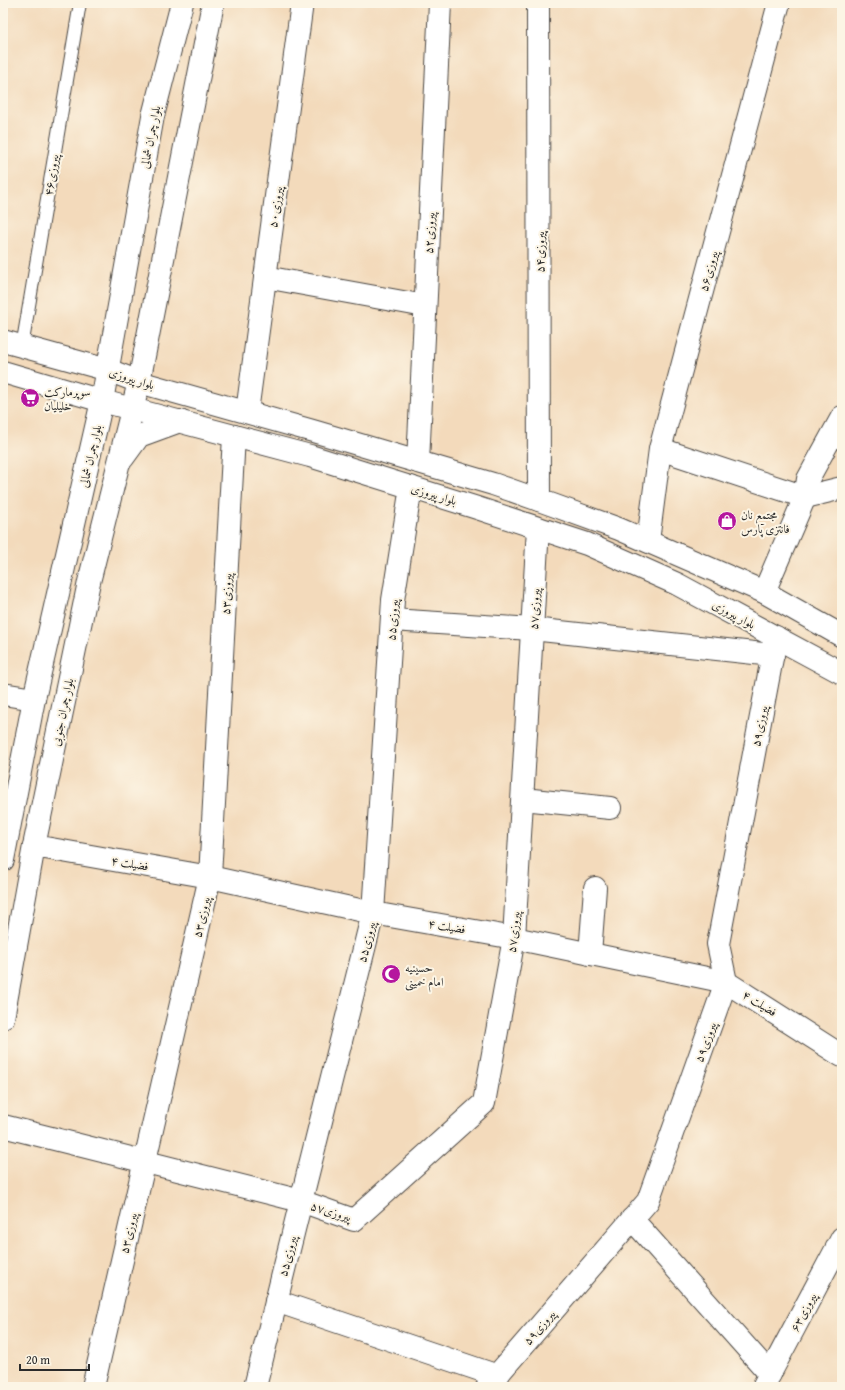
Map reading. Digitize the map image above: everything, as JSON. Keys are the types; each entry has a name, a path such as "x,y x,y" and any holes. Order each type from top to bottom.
{"street":[{"name":"بلوار چمران شمالی","path":"3,860 34,699 102,401 153,116 182,3"},
{"path":"132,409 139,382 213,3"},
{"name":"پیروزی۵۰","path":"247,412 302,3"},
{"name":"پیروزی۵۲","path":"418,462 440,3"},
{"name":"پیروزی۵۴","path":"538,3 539,500"},
{"name":"پیروزی۵۶","path":"648,541 660,449 780,3"},
{"path":"265,277 425,306"},
{"name":"بلوار پیروزی","path":"13,344 108,370 139,382 493,484 620,528 764,592 842,636"},
{"name":"بلوار پیروزی","path":"3,372 102,401 310,456 587,544 677,584 774,646 842,674"},
{"name":"بلوار چمران جنوبی","path":"3,1018 34,846 89,582 132,409"},
{"path":"764,592 805,497 808,480 842,417"},
{"path":"117,467 139,436 180,421"},
{"name":"پیروزی۵۳","path":"93,1387 210,877 234,436"},
{"path":"660,449 805,497 842,488"},
{"name":"پیروزی۵۵","path":"255,1387 300,1201 373,913 393,600 411,487"},
{"name":"پیروزی۵۷","path":"300,1201 354,1220 484,1103 514,938 538,528"},
{"path":"392,620 774,646"},
{"name":"پیروزی۵۹","path":"492,1382 648,1201 726,982 718,944 774,646"},
{"path":"3,694 34,699"},
{"path":"523,799 610,808"},
{"name":"فضیلت ۴","path":"34,846 210,877 373,913 514,938 726,982 842,1056"},
{"path":"590,954 595,888"},
{"path":"3,1126 300,1201"},
{"path":"632,1219 767,1380"},
{"name":"پیروزی۶۳","path":"767,1380 842,1238"},
{"path":"276,1301 492,1382"}],"lane":[{"name":"پیروزی۴۶","path":"13,344 80,3"}],"place":[{"name":"سوپرمارکت خلیلیان","path":"30,398"},
{"name":"مجتمع نان فانتزی پارس","path":"727,521"},
{"name":"حسینیه امام خمینی","path":"391,974"}]}
